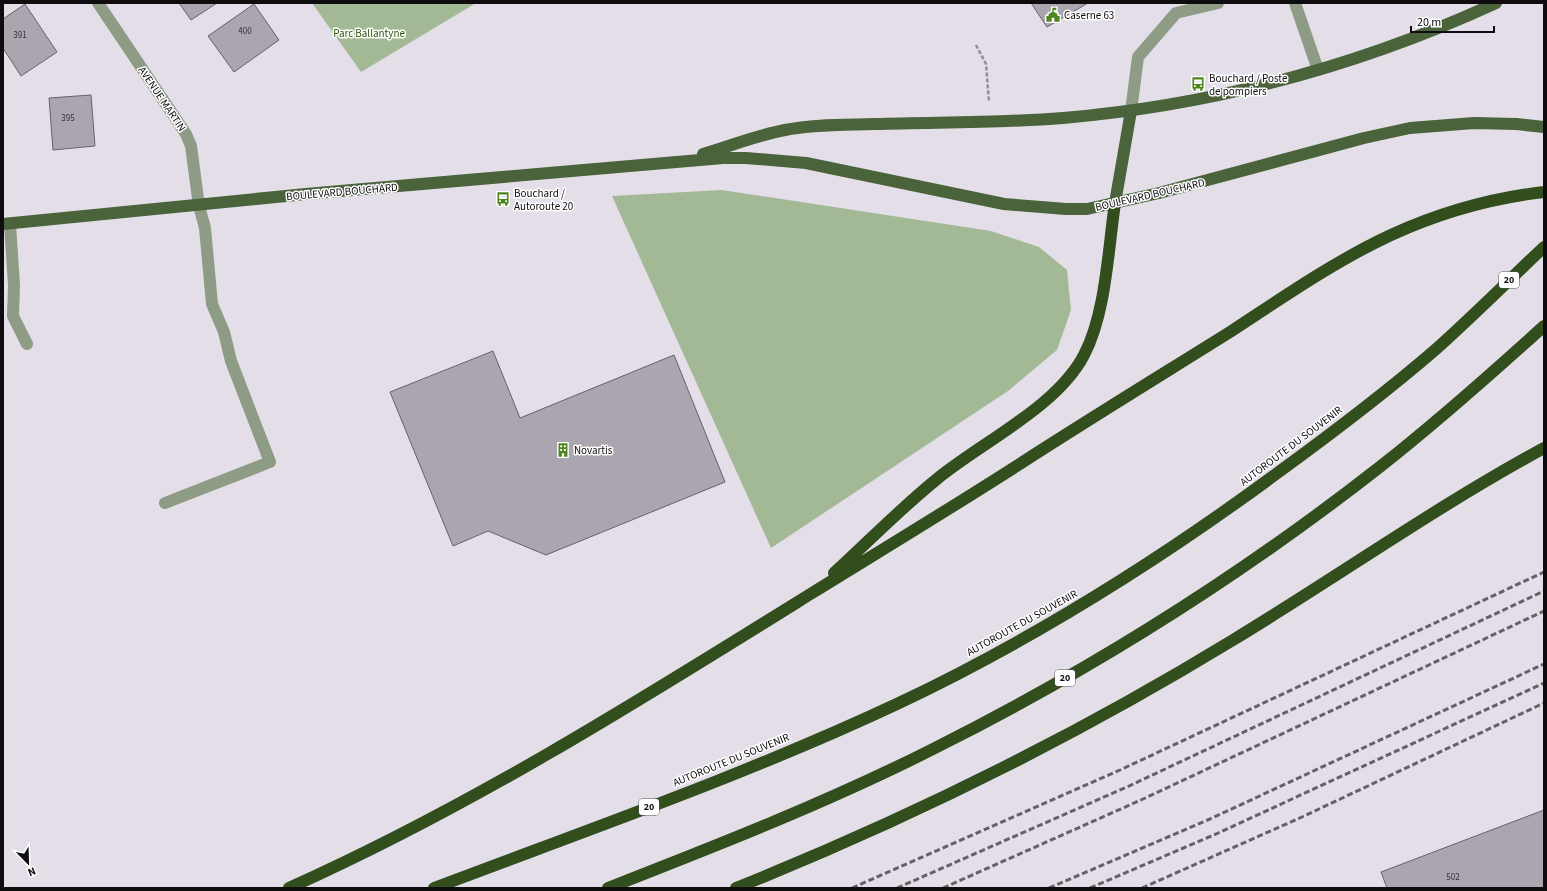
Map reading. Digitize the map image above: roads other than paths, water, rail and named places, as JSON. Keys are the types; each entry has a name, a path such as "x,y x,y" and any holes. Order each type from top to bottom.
{"highway":[{"path":"289,888 383,844 498,782 638,701 1295,291 1372,245 1414,225 1457,211 1506,198 1544,192"},
{"path":"813,592 937,479 1034,409 1069,376 1084,356 1097,321 1115,204"},
{"name":"AUTOROUTE DU SOUVENIR","path":"434,888 626,816 819,738 907,699 994,654 1052,621 1111,586 1188,536 1333,432 1438,347 1544,247"},
{"name":"20","path":"608,888 753,831 875,777 990,720 1104,656 1216,585 1298,528 1379,467 1448,411 1544,326"},
{"path":"736,888 831,848 929,804 1034,752 1107,713 1231,641 1483,482 1544,448"}],"main road":[{"name":"BOULEVARD BOUCHARD","path":"681,161 785,130 850,125 1054,118 1131,111 1231,93 1318,70 1402,43 1448,25 1496,3"},
{"path":"1115,204 1131,111"},
{"name":"BOULEVARD BOUCHARD","path":"7,224 681,161 746,158 806,163 1021,206 1087,209 1115,204 1194,185 1364,138 1410,128 1480,123 1544,127"}],"street":[{"name":"AVENUE MARTIN","path":"98,3 186,134 194,164 199,206 205,228 212,304 224,332 231,361 270,462 165,504"},
{"path":"1131,111 1138,58 1176,13 1218,3"},
{"path":"1294,3 1318,70"},
{"path":"7,224 14,285 13,316 27,344"}],"railway":[{"path":"852,888 1120,770 1544,572"},
{"path":"897,888 1129,786 1544,591"},
{"path":"943,888 1141,800 1544,611"},
{"path":"1049,888 1210,819 1544,664"},
{"path":"1090,888 1216,834 1544,683"},
{"path":"1142,888 1302,817 1544,703"}],"place":[{"name":"Caserne 63","path":"1053,15"},
{"name":"Bouchard / Poste de pompiers","path":"1198,84"},
{"name":"Bouchard / Autoroute 20","path":"503,199"},
{"name":"Novartis","path":"563,450"}],"park label":[{"name":"Parc Ballantyne","path":"369,33"}]}
